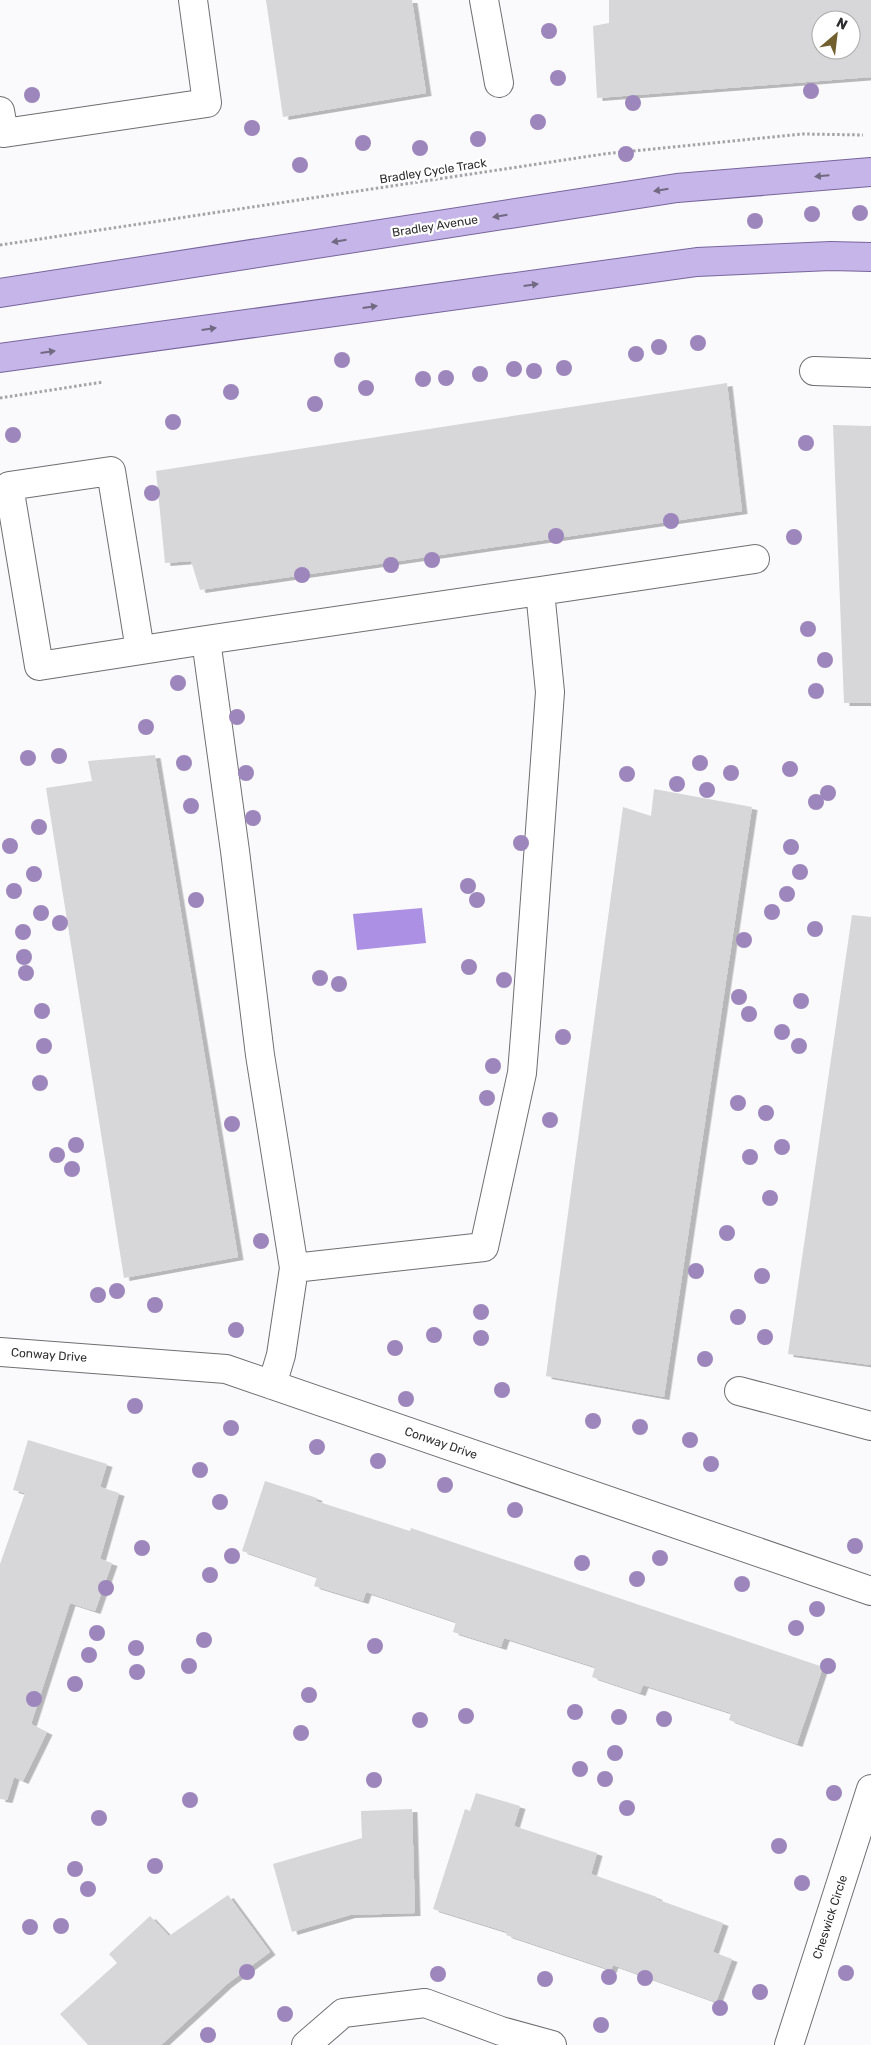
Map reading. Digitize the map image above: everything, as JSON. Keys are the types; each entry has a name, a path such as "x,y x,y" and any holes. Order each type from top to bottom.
{"main road":[{"name":"Bradley Avenue","path":"0,293 677,188 871,172"},
{"path":"0,358 697,262 871,256"}],"street":[{"path":"0,111 4,133 207,103 193,0"},
{"path":"484,0 499,83"},
{"path":"814,371 871,373"},
{"path":"140,650 111,471 9,486 39,666 755,559"},
{"path":"294,1268 484,1247 522,1073 550,692 540,591"},
{"path":"206,640 233,832 260,1055 294,1268 281,1355 272,1385"},
{"name":"Conway Drive","path":"0,1352 226,1369 871,1591"},
{"path":"739,1391 871,1426"},
{"name":"Cheswick Circle","path":"789,2045 871,1789"},
{"path":"306,2045 343,2013 426,2003 501,2031 552,2045"}],"path":[{"name":"Bradley Cycle Track","path":"0,245 604,154 803,134 871,135"}],"shaded area":[{"path":"422,908 426,943 357,950 353,914"}],"building":[{"path":"266,0 412,0 426,93 283,117"},
{"path":"609,0 871,0 871,77 597,98 593,26 609,23"},
{"path":"727,383 742,511 200,590 191,561 165,563 156,471"},
{"path":"833,425 871,426 871,703 844,703"},
{"path":"155,755 238,1257 124,1278 46,788 92,781 88,761"},
{"path":"654,789 752,807 664,1397 546,1376 623,807 651,816"},
{"path":"852,915 871,917 871,1365 788,1354"},
{"path":"28,1440 107,1464 100,1487 119,1493 100,1559 112,1563 95,1611 70,1603 31,1724 47,1732 23,1781 14,1777 7,1800 0,1799 0,1564 25,1493 13,1490"},
{"path":"265,1481 317,1498 316,1501 410,1531 411,1528 823,1667 797,1744 729,1720 731,1713 643,1685 640,1693 592,1677 595,1667 504,1638 501,1647 453,1632 456,1622 366,1592 363,1601 314,1586 317,1577 242,1551"},
{"path":"476,1793 520,1806 514,1826 597,1853 591,1874 723,1923 713,1952 732,1959 716,2002 613,1965 611,1970 506,1935 507,1932 433,1909 465,1809 470,1811"},
{"path":"412,1809 415,1913 350,1915 292,1932 273,1864 362,1838 361,1811"},
{"path":"228,1895 270,1952 227,1984 161,2045 88,2045 60,2014 117,1963 109,1954 150,1916 169,1936"}]}
